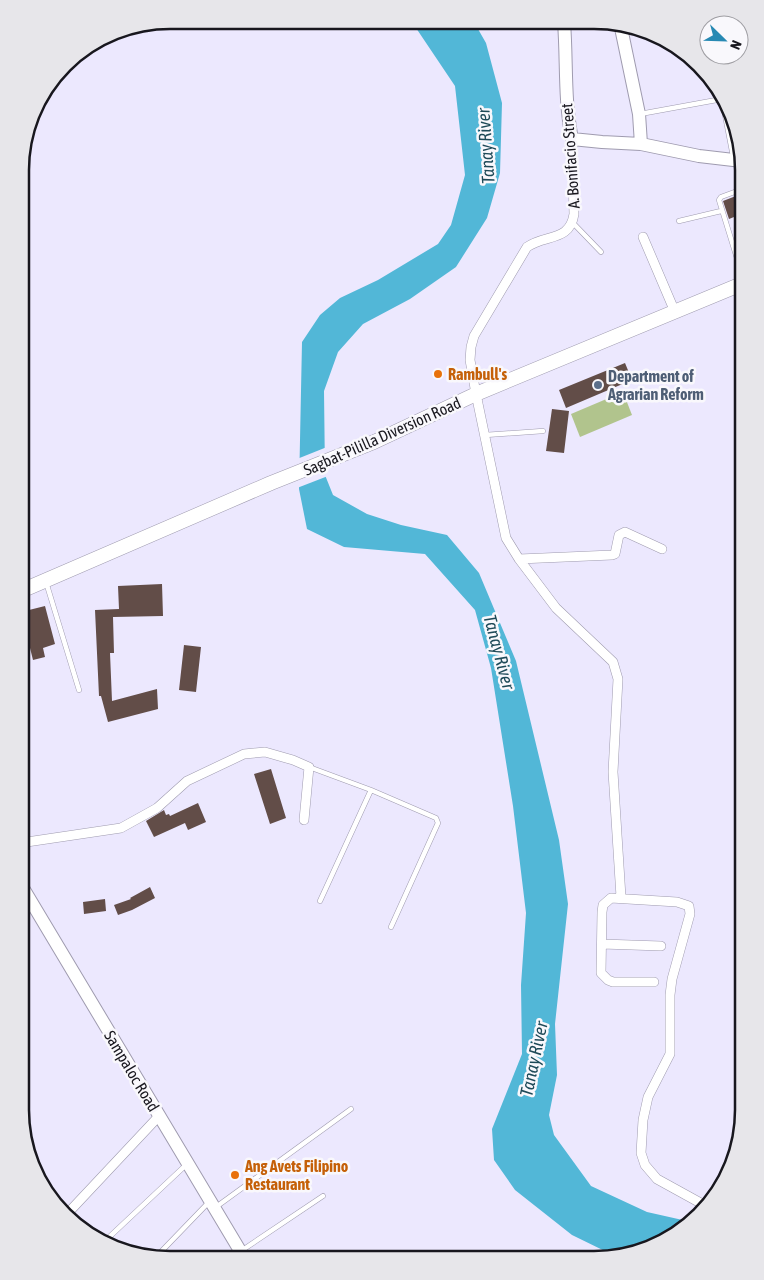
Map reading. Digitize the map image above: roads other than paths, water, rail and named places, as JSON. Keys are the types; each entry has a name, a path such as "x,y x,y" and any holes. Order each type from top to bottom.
{"main road":[{"name":"A. Bonifacio Street","path":"564,29 566,104 572,139"},
{"path":"622,32 639,114 641,144"},
{"path":"572,139 641,144 699,156 734,160"},
{"name":"Sagbat-Pililla Diversion Road","path":"29,588 374,442 476,394 735,286"},
{"name":"Sampaloc Road","path":"29,898 241,1251"}],"street":[{"name":"A. Bonifacio Street","path":"572,139 573,223 560,235 532,243 527,247 474,336 470,347 470,360 506,538 519,559 556,608 613,662 616,670 618,679 613,772 621,897"},
{"path":"643,237 674,312"},
{"path":"519,559 612,555 615,554 617,549 619,534 625,532 662,549"},
{"path":"29,842 121,828 157,808 188,781 244,754 265,752 306,764 309,767 304,820"},
{"path":"654,982 614,982 604,977 601,973 603,904 611,898 621,897 677,902 689,906 690,914 676,960 670,995 670,1054 648,1096 642,1120 640,1153 645,1165 657,1179 700,1203"},
{"path":"602,944 660,946"},
{"path":"70,1210 159,1116"}],"lane":[{"path":"639,114 716,100"},
{"path":"735,192 721,197 719,200 735,254"},
{"path":"679,221 721,210"},
{"path":"573,223 601,252"},
{"path":"484,435 544,432"},
{"path":"46,581 79,690"},
{"path":"309,767 436,818 438,824 391,926"},
{"path":"320,900 370,790"},
{"path":"163,1251 212,1204 351,1109"},
{"path":"109,1237 188,1163"},
{"path":"248,1251 323,1196"}],"water":[{"name":"Tanay River","path":"417,29 478,29 486,43 502,103 500,173 487,218 456,267 410,299 363,324 338,352 324,391 325,475 333,495 367,514 401,525 447,535 479,573 516,661 559,840 568,904 555,1024 557,1075 549,1115 554,1135 591,1186 647,1212 682,1220 665,1232 622,1249 604,1250 572,1235 515,1190 494,1160 492,1129 522,1054 521,985 526,913 513,806 491,668 475,610 425,554 344,547 307,529 299,489 302,342 320,315 340,298 378,280 438,244 451,225 465,175 455,86"}],"place":[{"name":"Rambull's","path":"438,374"},
{"name":"Department of Agrarian Reform","path":"598,385"},
{"name":"Ang Avets Filipino Restaurant","path":"235,1175"}]}
